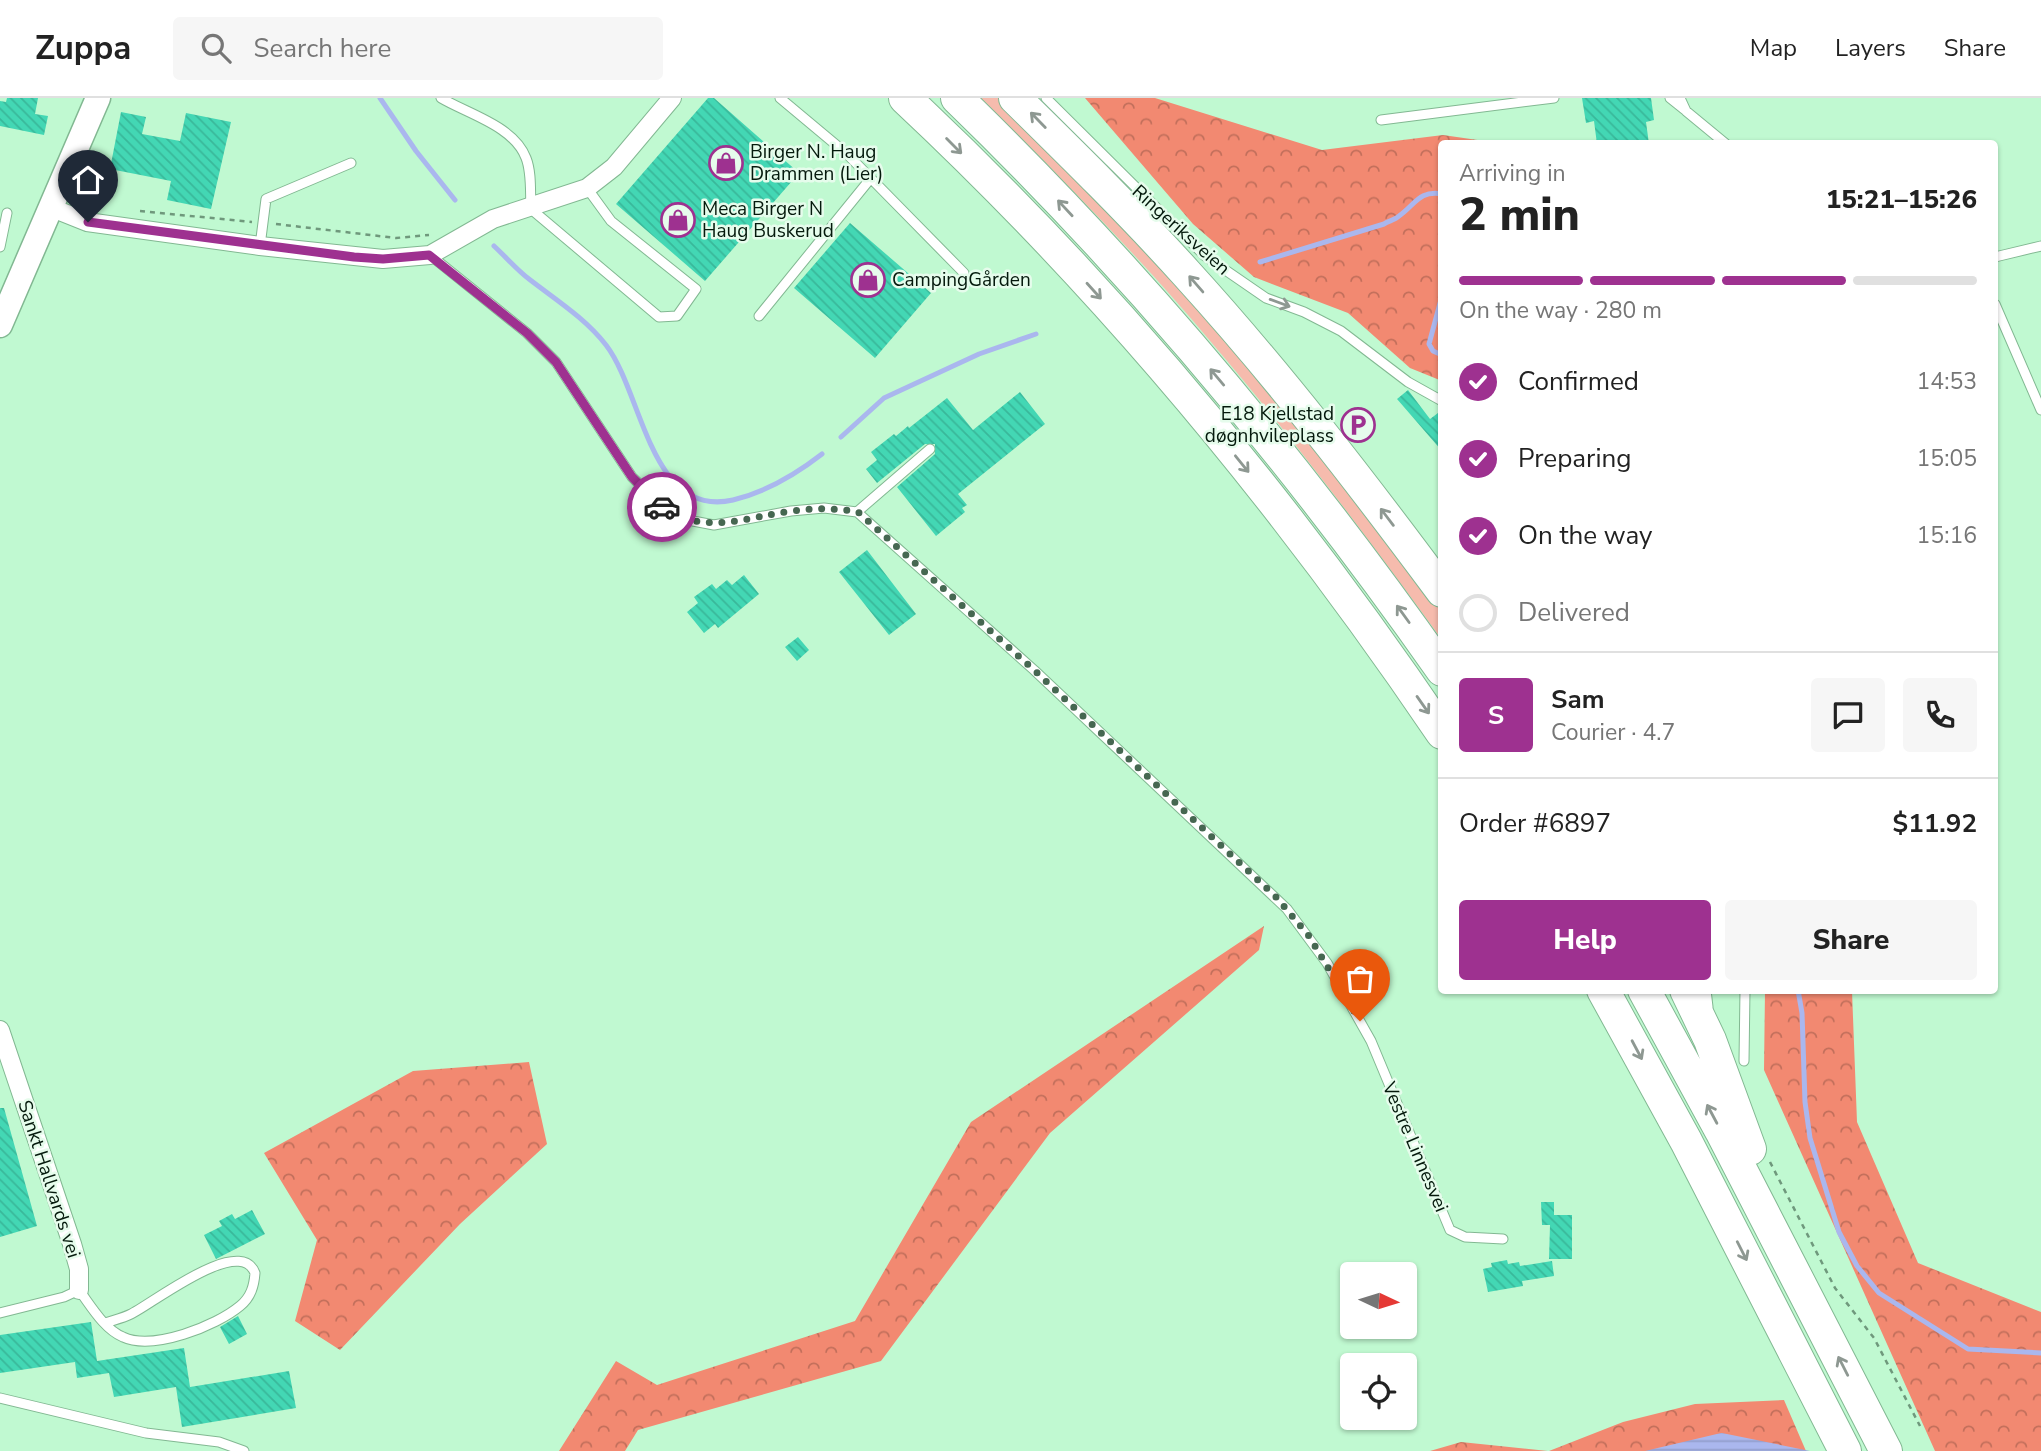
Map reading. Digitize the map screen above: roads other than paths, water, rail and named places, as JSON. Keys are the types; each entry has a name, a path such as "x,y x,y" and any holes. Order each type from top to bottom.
{"highway":[{"path":"905,98 1048,241 1176,385 1323,566 1438,727"},
{"path":"957,98 1095,240 1206,364 1353,547 1438,664"},
{"path":"1015,98 1177,264 1251,347 1373,499 1438,586"},
{"path":"1605,994 1686,1141 1845,1451"},
{"path":"1646,994 1778,1240 1880,1439"},
{"path":"1702,994 1710,1040 1762,1177 1778,1240"}],"main road":[{"path":"0,325 98,98"}],"street":[{"path":"52,208 100,224 260,246 383,259 429,255 493,219 531,209 587,188 614,167 672,98"},
{"name":"Sankt Hallvards vei","path":"0,1030 76,1256 79,1290"}],"lane":[{"path":"441,98 483,118 517,143 526,158 531,209 659,317 677,316 696,289 611,221 587,188"},
{"path":"780,98 871,178 964,273"},
{"name":"Ringeriksveien","path":"1046,98 1205,256 1266,298 1304,312 1341,331 1408,382 1438,399"},
{"path":"1381,120 1554,98"},
{"path":"1670,98 1721,140"},
{"path":"1680,98 1686,111"},
{"path":"260,246 266,199 351,163"},
{"path":"759,316 871,178"},
{"path":"0,247 7,213"},
{"path":"1998,256 2041,246"},
{"path":"429,255 527,333 556,362 632,477 665,509 693,521 714,525 803,510 858,512 930,449"},
{"path":"1998,311 2041,410"},
{"name":"Vestre Linnesvei","path":"858,512 1034,670 1287,909 1327,963 1370,1041 1450,1230 1465,1237 1503,1239"},
{"path":"1744,1062 1745,994"},
{"path":"0,1313 64,1297 79,1290 105,1323 126,1339 149,1341 174,1338 240,1307 254,1287 254,1268 244,1262 229,1260 208,1268 131,1314 105,1323"},
{"path":"0,1398 146,1433 219,1442 244,1451"}],"water":[{"path":"1722,1433 1810,1451 1645,1451"}],"waterway":[{"path":"380,98 416,151 455,200"},
{"path":"1260,262 1384,224 1423,196 1438,194"},
{"path":"494,246 525,275 580,318 606,345 619,366 652,448 666,472 683,491 705,501 733,500 780,482 822,454"},
{"path":"1438,311 1429,344 1438,353"},
{"path":"841,437 884,398 979,354 1036,334"},
{"path":"1799,994 1802,1013 1805,1102 1810,1138 1839,1232 1857,1266 1879,1293 1968,1349 2041,1353"}],"place":[{"name":"Birger N. Haug Drammen (Lier)","path":"726,163"},
{"name":"Meca Birger N Haug Buskerud","path":"678,220"},
{"name":"CampingGården","path":"868,280"},
{"name":"E18 Kjellstad døgnhvileplass","path":"1358,425"}]}
